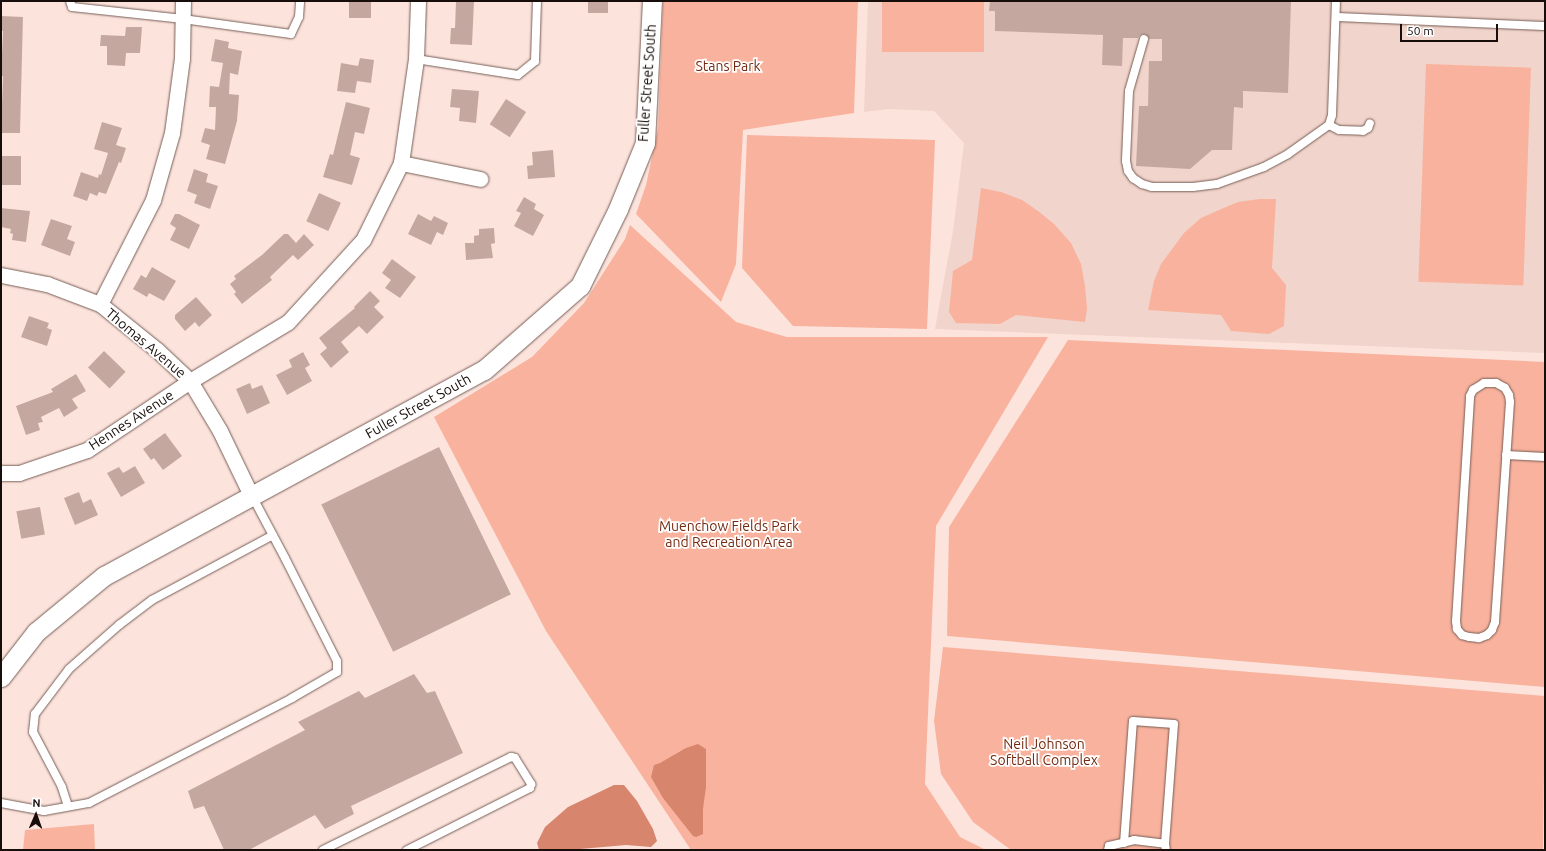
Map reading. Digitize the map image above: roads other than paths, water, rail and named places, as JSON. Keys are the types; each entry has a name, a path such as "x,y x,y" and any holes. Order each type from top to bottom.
{"street":[{"path":"100,304 153,200 172,133 182,58 183,1"},
{"name":"Hennes Avenue","path":"1,473 19,473 87,450 190,380 288,322 363,240 401,163 416,60 418,1"},
{"name":"Fuller Street South","path":"1,677 36,632 104,576 484,370 580,286 618,210 645,143 652,1"},
{"path":"401,163 480,179"},
{"name":"Thomas Avenue","path":"1,275 47,284 100,304 157,350 190,380 220,431 251,495"}],"lane":[{"path":"70,1 72,7 182,18 291,34 299,17 300,1"},
{"path":"416,60 518,75 535,61 537,1"},
{"path":"1144,39 1129,91 1126,161 1128,171 1133,178 1142,184 1152,187 1217,184 1264,167 1288,154 1329,125 1332,115 1336,1"},
{"path":"1336,17 1545,26"},
{"path":"1329,125 1339,130 1363,131 1368,128 1370,123"},
{"path":"1484,383 1496,383 1505,388 1510,395 1506,455 1494,622 1492,630 1487,635 1479,638 1469,637 1462,635 1457,629 1456,621 1470,396 1478,385 1484,383"},
{"path":"1506,455 1545,457"},
{"path":"1,803 44,811 89,803 292,698 337,672 337,662 273,535 251,495"},
{"path":"68,806 62,787 33,732 35,714 69,669 119,625 152,600 273,535"},
{"path":"1108,850 1110,846 1124,843 1134,840 1165,847 1174,724 1133,721 1124,843"},
{"path":"323,850 511,756 515,758 531,784 530,788 407,850"}],"park label":[{"name":"Stans Park","path":"728,66"},
{"name":"Muenchow Fields Park and Recreation Area","path":"729,534"},
{"name":"Neil Johnson Softball Complex","path":"1044,752"}]}
